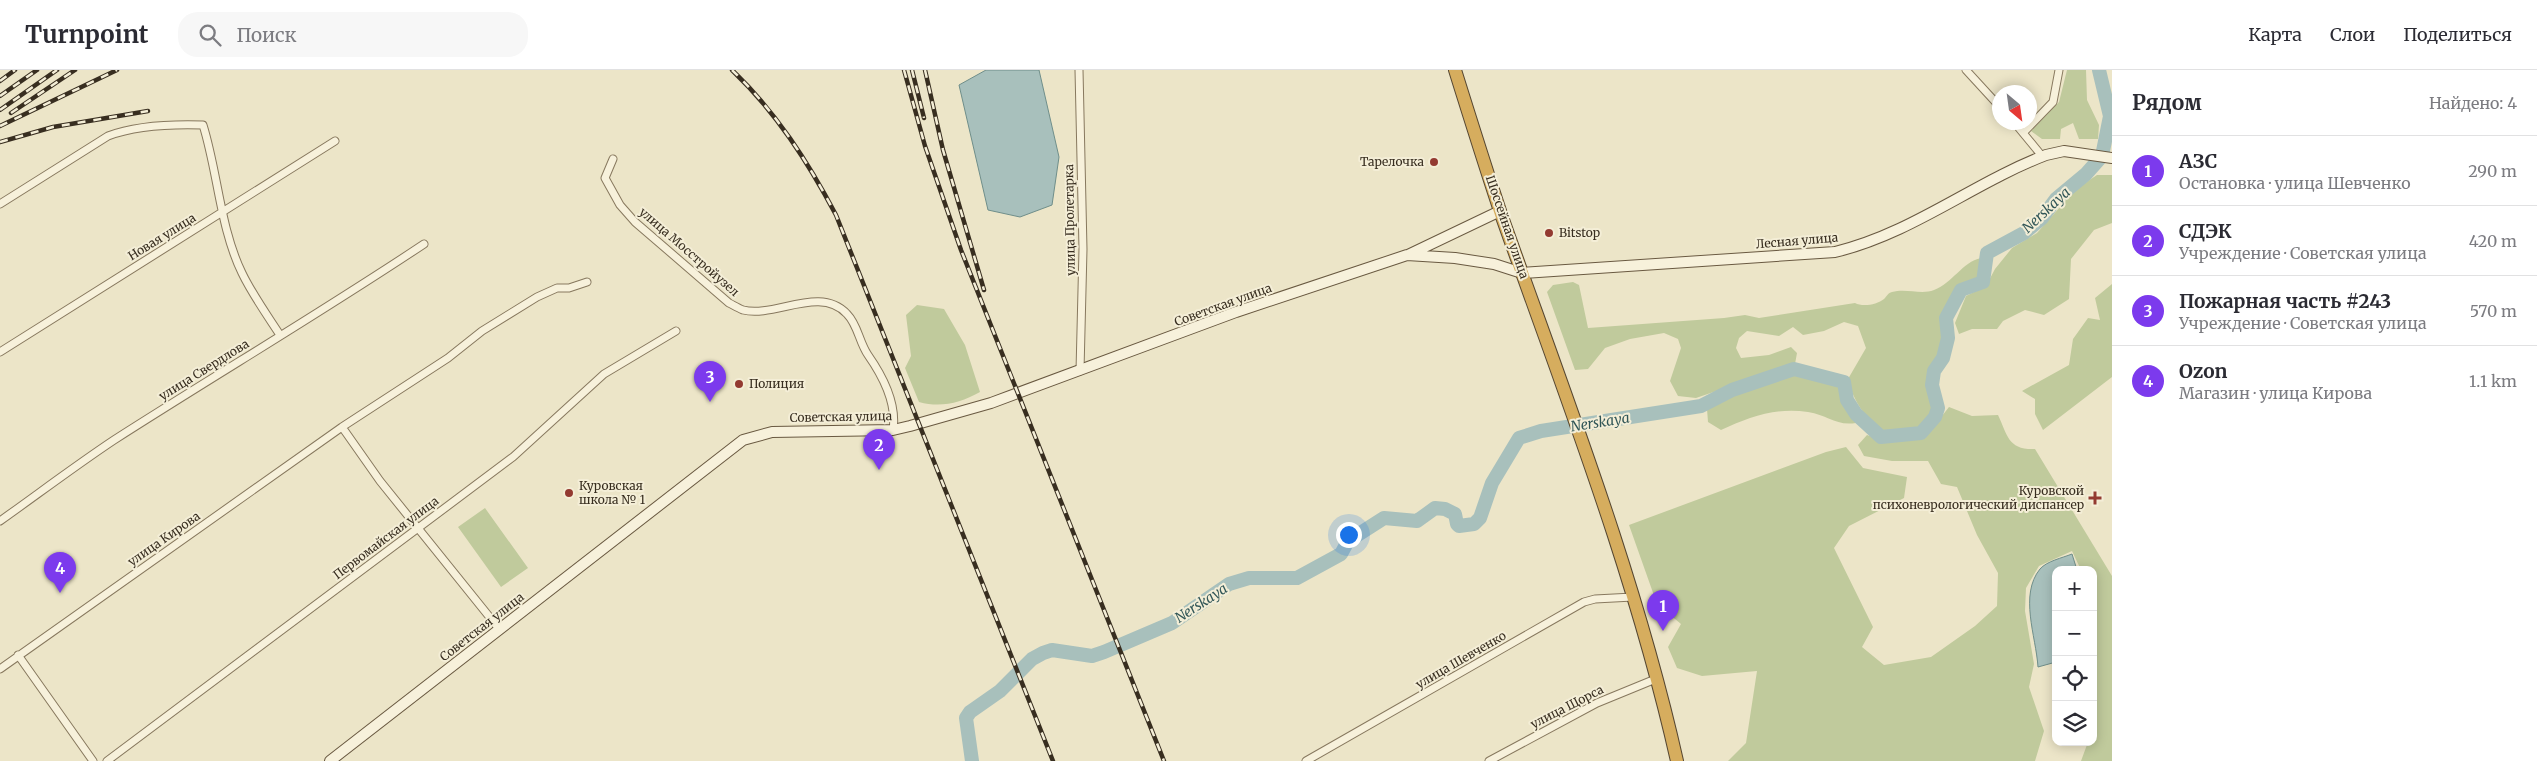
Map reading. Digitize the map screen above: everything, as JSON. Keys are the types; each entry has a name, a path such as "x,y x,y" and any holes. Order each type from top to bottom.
{"highway":[{"name":"Шоссейная улица","path":"1455,70 1500,211 1563,382 1633,597 1658,678 1677,761"}],"street":[{"name":"улица Пролетарка","path":"1079,70 1082,249 1080,370"},
{"path":"1966,70 1992,99"},
{"path":"2023,133 2053,102 2059,70"},
{"path":"0,204 125,129 181,124 203,125 213,159 222,213 242,272 280,335"},
{"path":"2021,130 2042,156"},
{"name":"Новая улица","path":"0,352 335,141"},
{"name":"Лесная улица","path":"1522,273 1835,252 1876,240 1908,227 2042,156 2064,151 2112,158"},
{"name":"улица Мосстройузел","path":"613,159 605,178 620,205 635,222 729,303 742,310 758,311 820,302 846,312 856,327 861,344 881,376 892,407 893,430"},
{"path":"1407,255 1500,211"},
{"name":"улица Свердлова","path":"0,521 112,442 280,335 351,293 424,244"},
{"name":"Советская улица","path":"330,761 743,440 758,434 779,431 893,430 991,403 1236,312 1407,255 1455,258 1494,264 1522,273"},
{"name":"улица Кирова","path":"0,669 342,427 448,358 482,331 514,310 557,288 569,288 587,282"},
{"name":"Первомайская улица","path":"107,761 513,457 604,374 676,331"},
{"path":"342,427 380,481 419,526 500,630"},
{"name":"улица Шевченко","path":"1306,761 1584,602 1633,597"},
{"path":"18,656 94,761"},
{"name":"улица Щорса","path":"1489,761 1598,703 1658,678"}],"green space":[{"path":"2067,70 2086,70 2087,100 2099,125 2098,139 2079,139 2073,123 2061,129 2060,139 2042,139 2031,131 2037,130 2037,125 2059,102"},
{"path":"2097,175 2112,175 2112,223 2094,230 2071,259 2069,299 2044,315 2025,310 2003,321 1997,329 1972,329 1959,334 1955,323 1966,296 1986,286 1995,269 2012,248 2037,233 2076,189"},
{"path":"1981,258 1981,271 1977,279 1958,287 1943,316 1945,338 1939,355 1930,368 1930,396 1934,409 1919,429 1882,433 1861,409 1853,395 1848,379 1866,348 1858,326 1844,322 1824,331 1803,335 1793,327 1779,336 1747,331 1739,338 1736,348 1741,358 1769,355 1791,347 1797,353 1795,364 1696,398 1678,396 1670,381 1681,348 1678,339 1664,333 1630,339 1605,348 1588,369 1575,370 1547,292 1553,285 1573,282 1579,285 1588,328 1745,315 1759,318 1855,303 1861,305 1874,304 1884,299 1891,292 1897,291 1924,292 1934,290 1947,283 1968,264"},
{"path":"2112,284 2112,377 2043,430 2035,414 2035,399 2022,391 2069,365 2073,339 2088,318 2100,320 2095,298"},
{"path":"917,305 944,309 965,345 980,392 950,403 935,405 919,402 905,368 911,356 906,315"},
{"path":"1796,375 1833,382 1841,386 1841,399 1856,423 1837,422 1815,413 1796,411 1763,414 1721,430 1708,422 1707,409 1730,396"},
{"path":"1949,407 1972,416 1998,415 2007,435 2014,444 2026,449 2035,449 2112,576 2112,761 2081,761 2087,746 2097,746 2097,566 2079,566 2072,551 2039,566 2026,588 2025,611 2034,664 2029,687 2044,731 2035,761 1728,761 1746,743 1757,671 1702,676 1677,668 1668,647 1681,624 1657,604 1629,525 1826,452 1846,447 1863,468 1907,477 1904,498 1849,526 1834,548 1873,627 1862,647 1884,665 1931,657 1975,626 1997,606 1998,573 1977,535 1957,487 1941,484 1928,461 1892,461 1864,456 1858,445 1867,435 1881,440 1927,435"},
{"path":"485,508 528,568 501,587 458,527"}],"water":[{"path":"986,70 1039,70 1059,157 1052,205 1020,217 988,210 959,85"},
{"path":"2072,554 2076,566 2052,566 2052,663 2038,667 2030,616 2031,591 2034,579 2040,569 2055,560"}],"waterway":[{"name":"Nerskaya","path":"972,761 966,718 970,712 1000,691 1032,659 1052,650 1092,656 1172,623 1229,584 1249,578 1297,578 1341,554 1348,541 1384,518 1417,521 1435,508 1445,509 1455,514 1459,526 1474,524 1480,518 1492,483 1519,438 1541,431 1701,406 1732,390 1794,369 1844,382 1847,400 1856,414 1881,437 1921,433 1935,417 1938,408 1932,385 1934,371 1943,358 1948,338 1946,318 1961,290 1983,282 1987,253 2024,233 2042,218 2056,199 2086,174 2102,156 2110,116 2099,70"}],"railway":[{"path":"0,81 15,70"},
{"path":"0,96 37,70"},
{"path":"0,110 57,70"},
{"path":"11,113 75,70"},
{"path":"0,126 117,70"},
{"path":"732,70 763,103 790,138 836,215 1053,761"},
{"path":"904,70 925,146 961,250 1164,761"},
{"path":"912,70 924,118"},
{"path":"925,70 943,150 984,290"},
{"path":"0,142 53,127 148,111"}],"place":[{"name":"Тарелочка","path":"1434,162"},
{"name":"Bitstop","path":"1549,233"},
{"name":"Полиция","path":"739,384"},
{"name":"Пожарная часть #243","path":"710,402"},
{"name":"СДЭК","path":"879,470"},
{"name":"Куровская школа № 1","path":"569,493"},
{"name":"Куровской психоневрологический диспансер","path":"2095,498"},
{"name":"Ozon","path":"60,593"},
{"name":"АЗС","path":"1663,631"}]}
